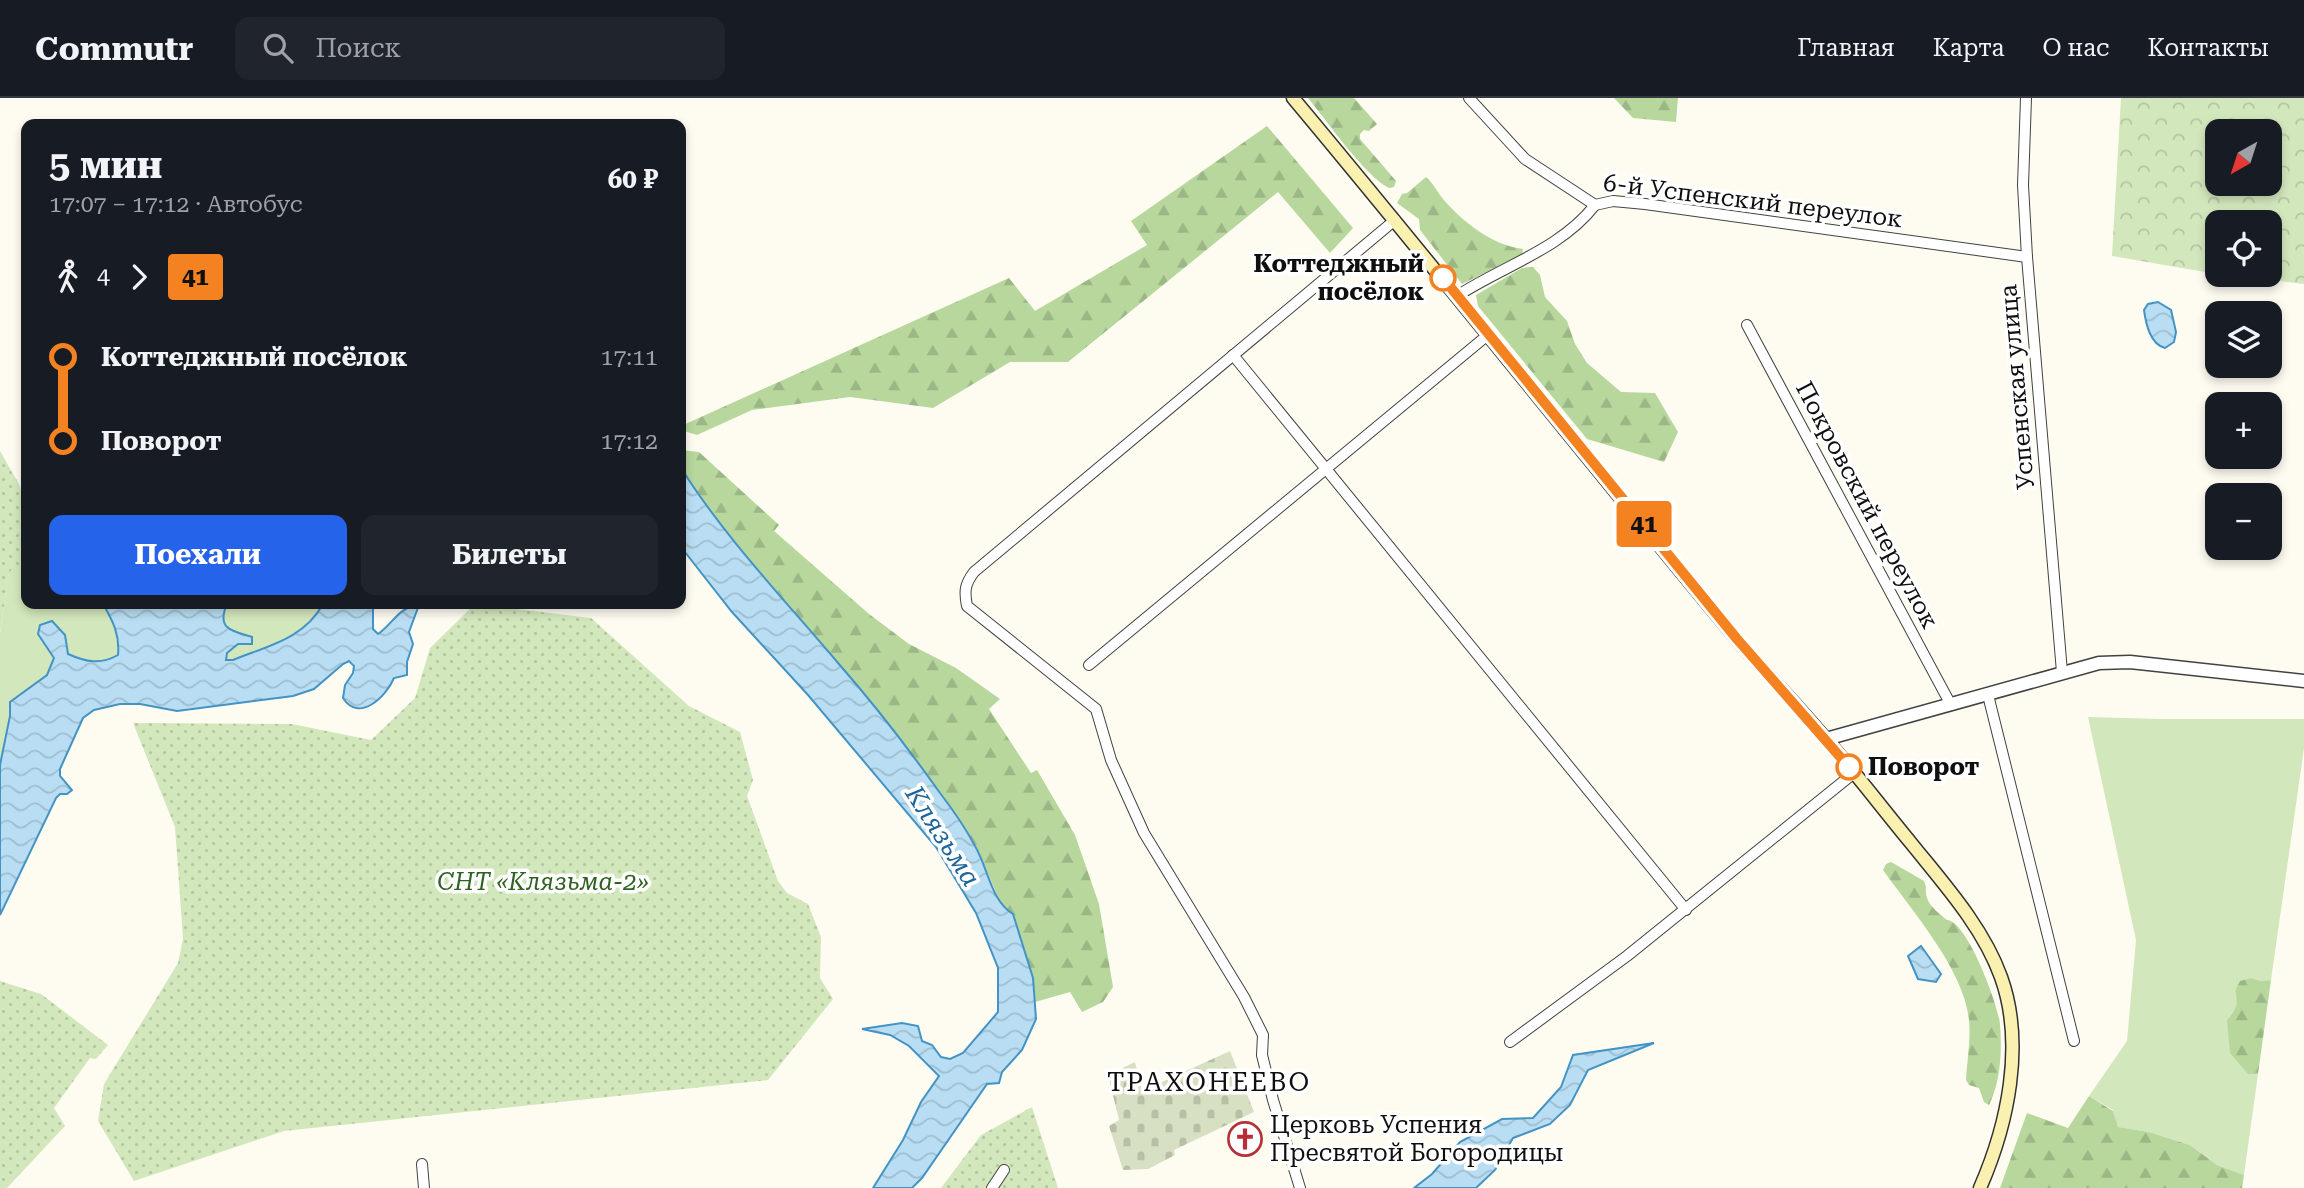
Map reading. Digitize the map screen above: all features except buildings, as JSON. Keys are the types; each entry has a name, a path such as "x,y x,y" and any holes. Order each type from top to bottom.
{"main road":[{"path":"1293,98 1737,639 1854,773 1952,894 1978,931 2000,974 2013,1032 2010,1076 2001,1129 1980,1188"}],"street":[{"name":"6-й Успенский переулок","path":"1469,98 1525,159 1595,205 1613,201 1645,204 2027,257"},
{"name":"Успенская улица","path":"2026,98 2023,185 2027,257 2062,672"},
{"path":"1457,296 1558,240 1585,219 1595,205"},
{"path":"1300,1188 1262,1055 1263,1035 1244,997 1144,833 1111,760 1096,709 967,606 964,591 974,572 1395,220"},
{"name":"Покровский переулок","path":"1747,325 1951,705"},
{"path":"1089,665 1489,334"},
{"path":"1233,355 1686,909"},
{"path":"1826,739 2062,672 2115,661 2304,681"},
{"path":"1988,695 2074,1041"},
{"path":"1510,1042 1592,983 1854,773"},
{"path":"422,1164 424,1188"},
{"path":"992,1188 1003,1170"}],"green space":[{"path":"1308,98 1354,98 1377,124 1369,131 1364,130 1360,139 1396,181 1394,187 1389,188 1379,182 1369,172"},
{"path":"1614,98 1678,98 1676,122 1633,118"},
{"path":"2121,98 2304,98 2304,284 2282,281 2282,210 2205,210 2205,272 2112,256"},
{"path":"1267,126 1353,228 1330,253 1278,192 1068,362 1010,362 933,408 850,397 752,410 697,435 686,432 686,424 1009,278 1035,311 1147,245 1131,221"},
{"path":"1426,177 1443,199 1469,224 1500,243 1523,249 1522,255 1462,284 1420,230 1419,219 1397,203 1402,194"},
{"path":"1533,267 1540,275 1545,297 1567,321 1575,344 1587,363 1621,392 1655,393 1678,432 1664,462 1587,439 1478,306 1476,295 1522,268"},
{"path":"0,451 21,490 21,564 9,572 0,633"},
{"path":"686,451 699,452 779,525 774,531 869,614 909,644 956,668 1000,699 989,709 1031,773 1037,770 1075,835 1099,904 1113,987 1103,1002 1082,1012 1070,992 1035,1002 1033,978 977,848 957,816 902,741 838,662 776,593 706,508 686,476"},
{"path":"21,563 21,609 106,609 115,628 118,655 99,661 80,659 67,654 65,635 38,635 54,657 47,675 10,702 10,716 0,765 0,633 9,571"},
{"path":"225,609 320,609 306,626 284,640 232,660 225,660 226,653 238,644 223,620"},
{"name":"СНТ «Клязьма-2»","path":"470,609 516,609 591,618 689,706 740,732 753,780 747,796 778,881 787,893 808,904 821,937 820,978 833,999 768,1080 284,1131 134,1181 98,1121 104,1084 178,963 183,939 175,827 133,723 292,724 371,740 415,698 430,648"},
{"path":"2088,717 2304,719 2304,748 2271,980 2251,978 2235,991 2238,1001 2235,1011 2248,1074 2258,1074 2244,1175 2217,1165 2190,1145 2149,1132 2117,1127 2113,1110 2089,1096 2127,1041 2136,940"},
{"path":"1891,862 1924,881 1928,901 1963,934 1988,983 1998,1014 2001,1044 1998,1076 1989,1105 1984,1102 1979,1088 1969,1085 1966,1080 1969,1020 1958,981 1935,942 1883,870 1886,864"},
{"path":"2251,978 2271,980 2258,1074 2248,1074 2230,1053 2227,1020 2236,1007 2235,991 2240,981"},
{"path":"0,981 41,994 108,1045 96,1059 90,1058 54,1108 65,1126 7,1188 0,1188"},
{"path":"1230,1051 1254,1112 1174,1150 1175,1155 1148,1169 1123,1170 1109,1126 1119,1120 1108,1075 1135,1062 1142,1091"},
{"path":"2089,1096 2113,1111 2118,1127 2149,1132 2190,1145 2217,1165 2244,1175 2242,1188 2000,1188 2027,1113 2068,1128"},
{"path":"1032,1107 1058,1188 941,1188 981,1135"}],"water":[{"path":"2158,302 2171,310 2176,332 2174,342 2165,348 2152,338 2144,310 2148,304"},
{"name":"Клязьма","path":"686,476 736,544 865,694 950,806 979,855 995,893 1013,914 1033,978 1036,1019 1022,1050 1002,1072 999,1083 987,1084 922,1178 912,1188 873,1188 903,1140 921,1102 939,1076 909,1046 890,1035 862,1029 902,1023 918,1026 922,1041 932,1045 941,1057 950,1059 963,1053 998,1012 998,968 976,913 936,847 808,695 732,612 686,553"},
{"path":"106,609 225,609 223,619 228,628 252,637 252,644 238,644 227,653 226,660 233,660 284,640 306,626 320,609 373,609 373,629 378,634 401,612 418,609 409,632 413,644 407,662 407,675 394,678 379,699 364,708 349,705 343,698 345,685 353,673 354,666 349,661 314,689 293,696 177,711 140,704 120,704 94,710 83,718 60,769 60,776 72,790 56,798 0,915 0,765 10,716 10,702 47,675 54,658 38,634 40,625 52,621 65,635 68,654 99,661 118,655 118,641"},
{"path":"1921,946 1941,974 1936,982 1918,979 1908,956"},
{"path":"1654,1043 1588,1070 1570,1105 1550,1124 1513,1138 1495,1170 1476,1188 1414,1188 1432,1174 1460,1142 1502,1119 1533,1118 1561,1087 1573,1055"}],"bus line":[{"name":"41","path":"1443,278 1737,639 1849,767"}],"place":[{"name":"Коттеджный посёлок","path":"1443,278"},
{"name":"Поворот","path":"1849,767"},
{"name":"Церковь Успения Пресвятой Богородицы","path":"1245,1139"}],"district":[{"name":"ТРАХОНЕЕВО","path":"1209,1082"}]}
